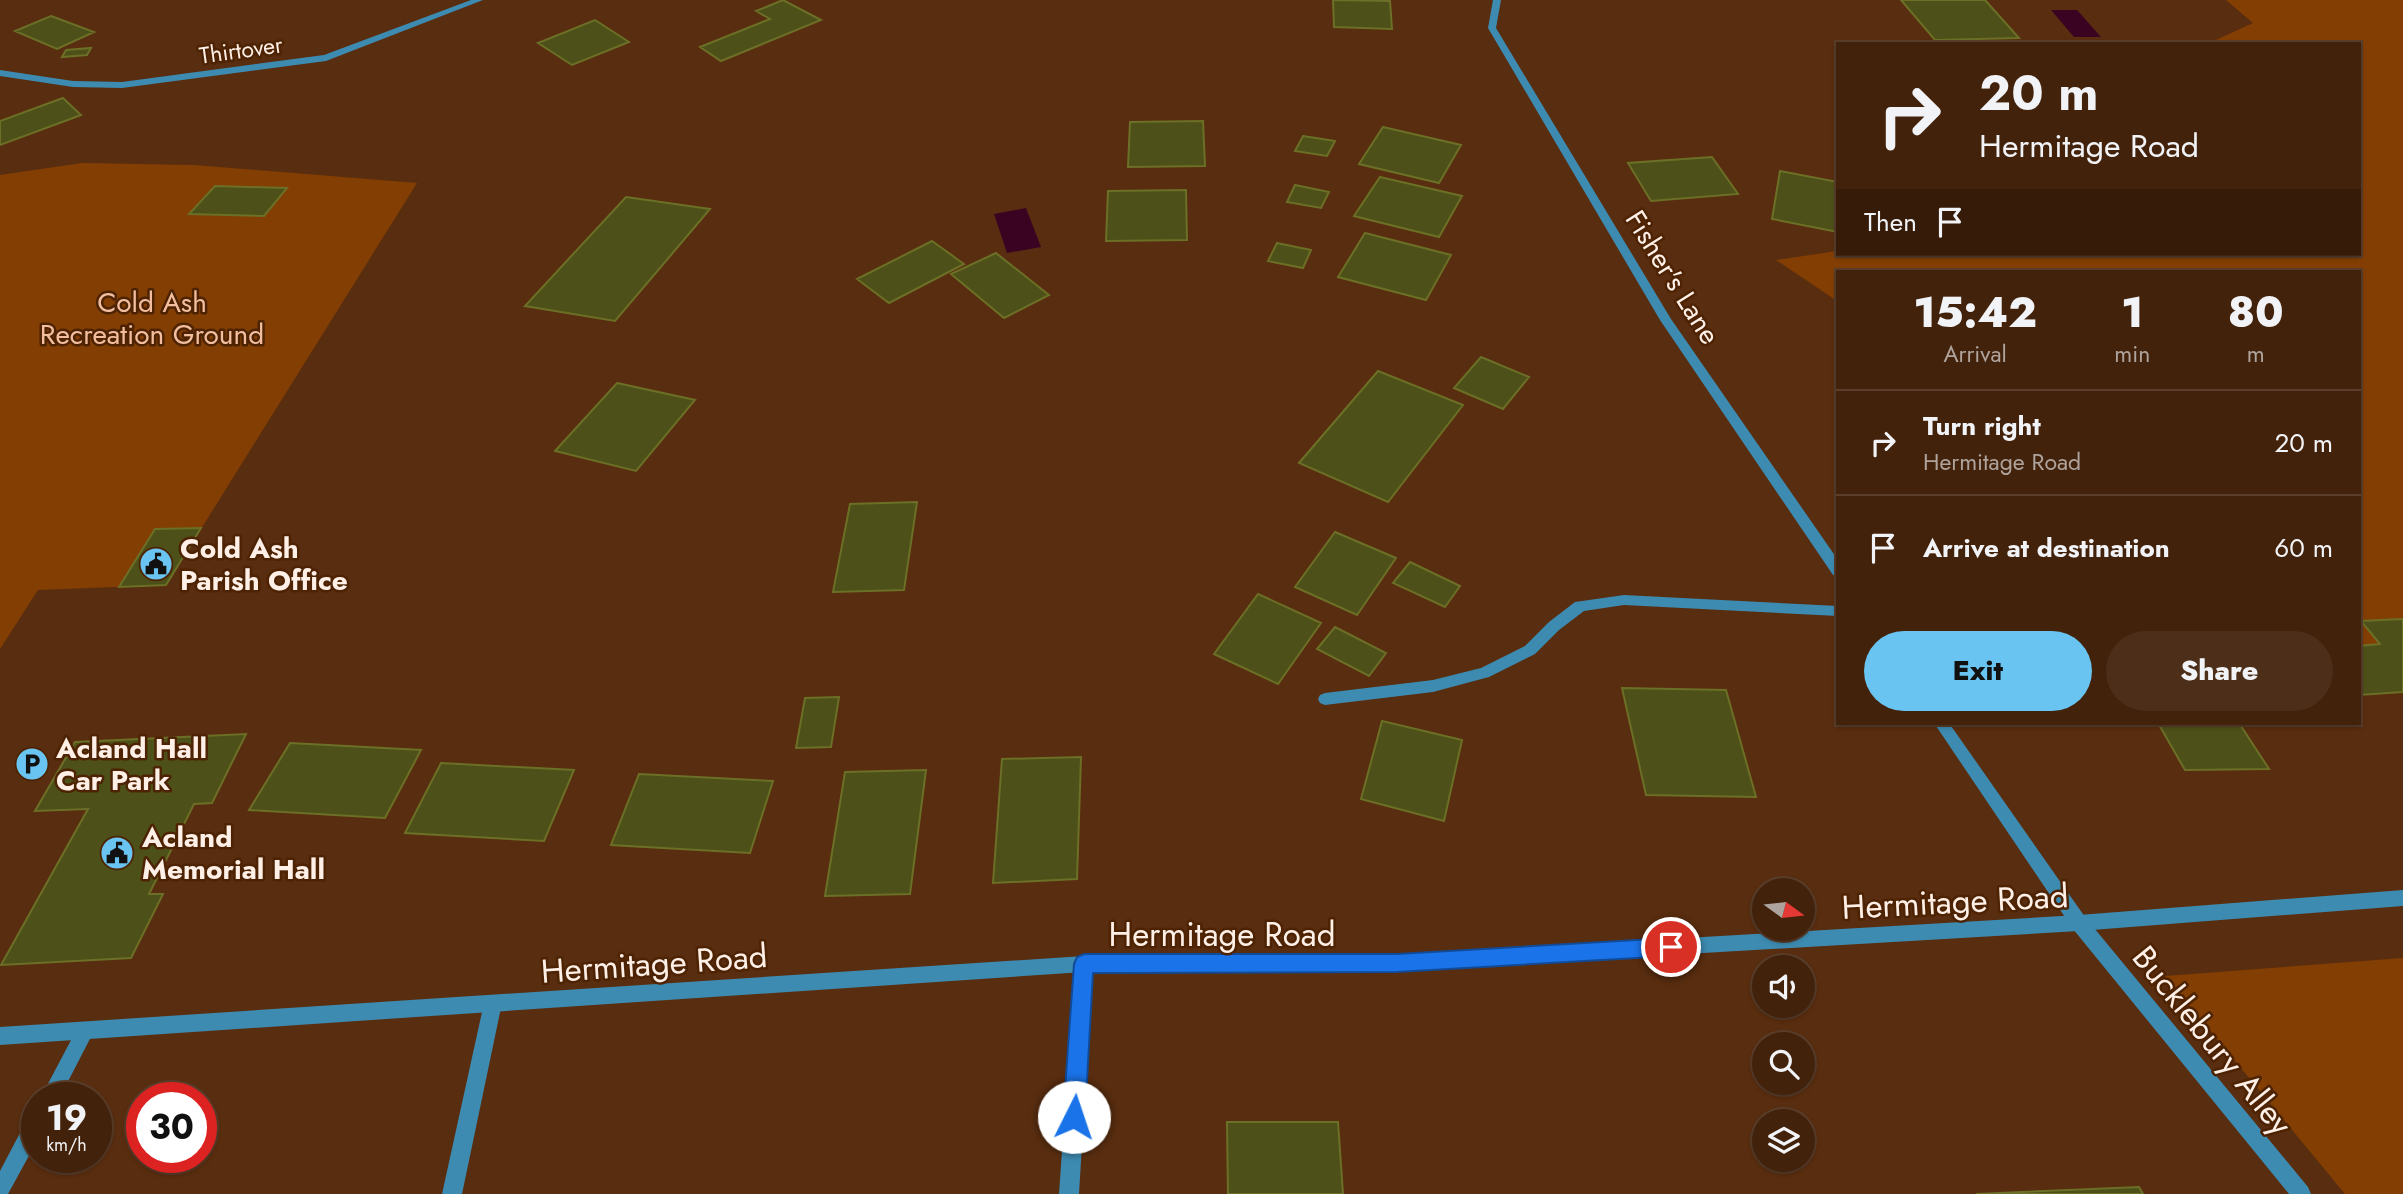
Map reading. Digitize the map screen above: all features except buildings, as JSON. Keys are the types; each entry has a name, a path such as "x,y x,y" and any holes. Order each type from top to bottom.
{"street":[{"name":"Thirtover","path":"0,74 73,84 122,85 326,58 479,0"},
{"name":"Fisher's Lane","path":"1497,0 1492,29 1542,113 1666,320 1836,568"},
{"path":"1325,699 1433,686 1484,673 1530,650 1554,626 1580,606 1624,600 1836,611"},
{"path":"1942,725 2079,923"},
{"name":"Hermitage Road","path":"0,1036 1084,964 1397,963 2079,923 2403,898"},
{"name":"Bucklebury Alley","path":"2079,923 2301,1194"},
{"path":"1069,1194 1084,964"},
{"path":"452,1194 493,1003"},
{"path":"58,1082 85,1031"},
{"path":"0,1190 21,1151"}],"green space":[{"path":"2226,0 2403,0 2403,677 2361,649 2361,270 1836,270 1836,300 1776,260 1836,251 1836,256 2361,256 2361,42 2211,42 2253,23"},
{"name":"Cold Ash Recreation Ground","path":"82,163 194,165 417,183 166,585 38,590 0,649 0,175"},
{"path":"2403,958 2403,1194 2345,1194 2165,976"}],"shaded area":[{"path":"2051,10 2077,10 2101,37 2074,37"},
{"path":"1026,208 1041,247 1007,253 994,214"}],"place":[{"name":"Cold Ash Parish Office","path":"156,564"},
{"name":"Acland Hall Car Park","path":"32,764"},
{"name":"Acland Memorial Hall","path":"117,853"}],"route":[{"path":"1074,1117 1084,964 1397,963 1671,947"}]}
